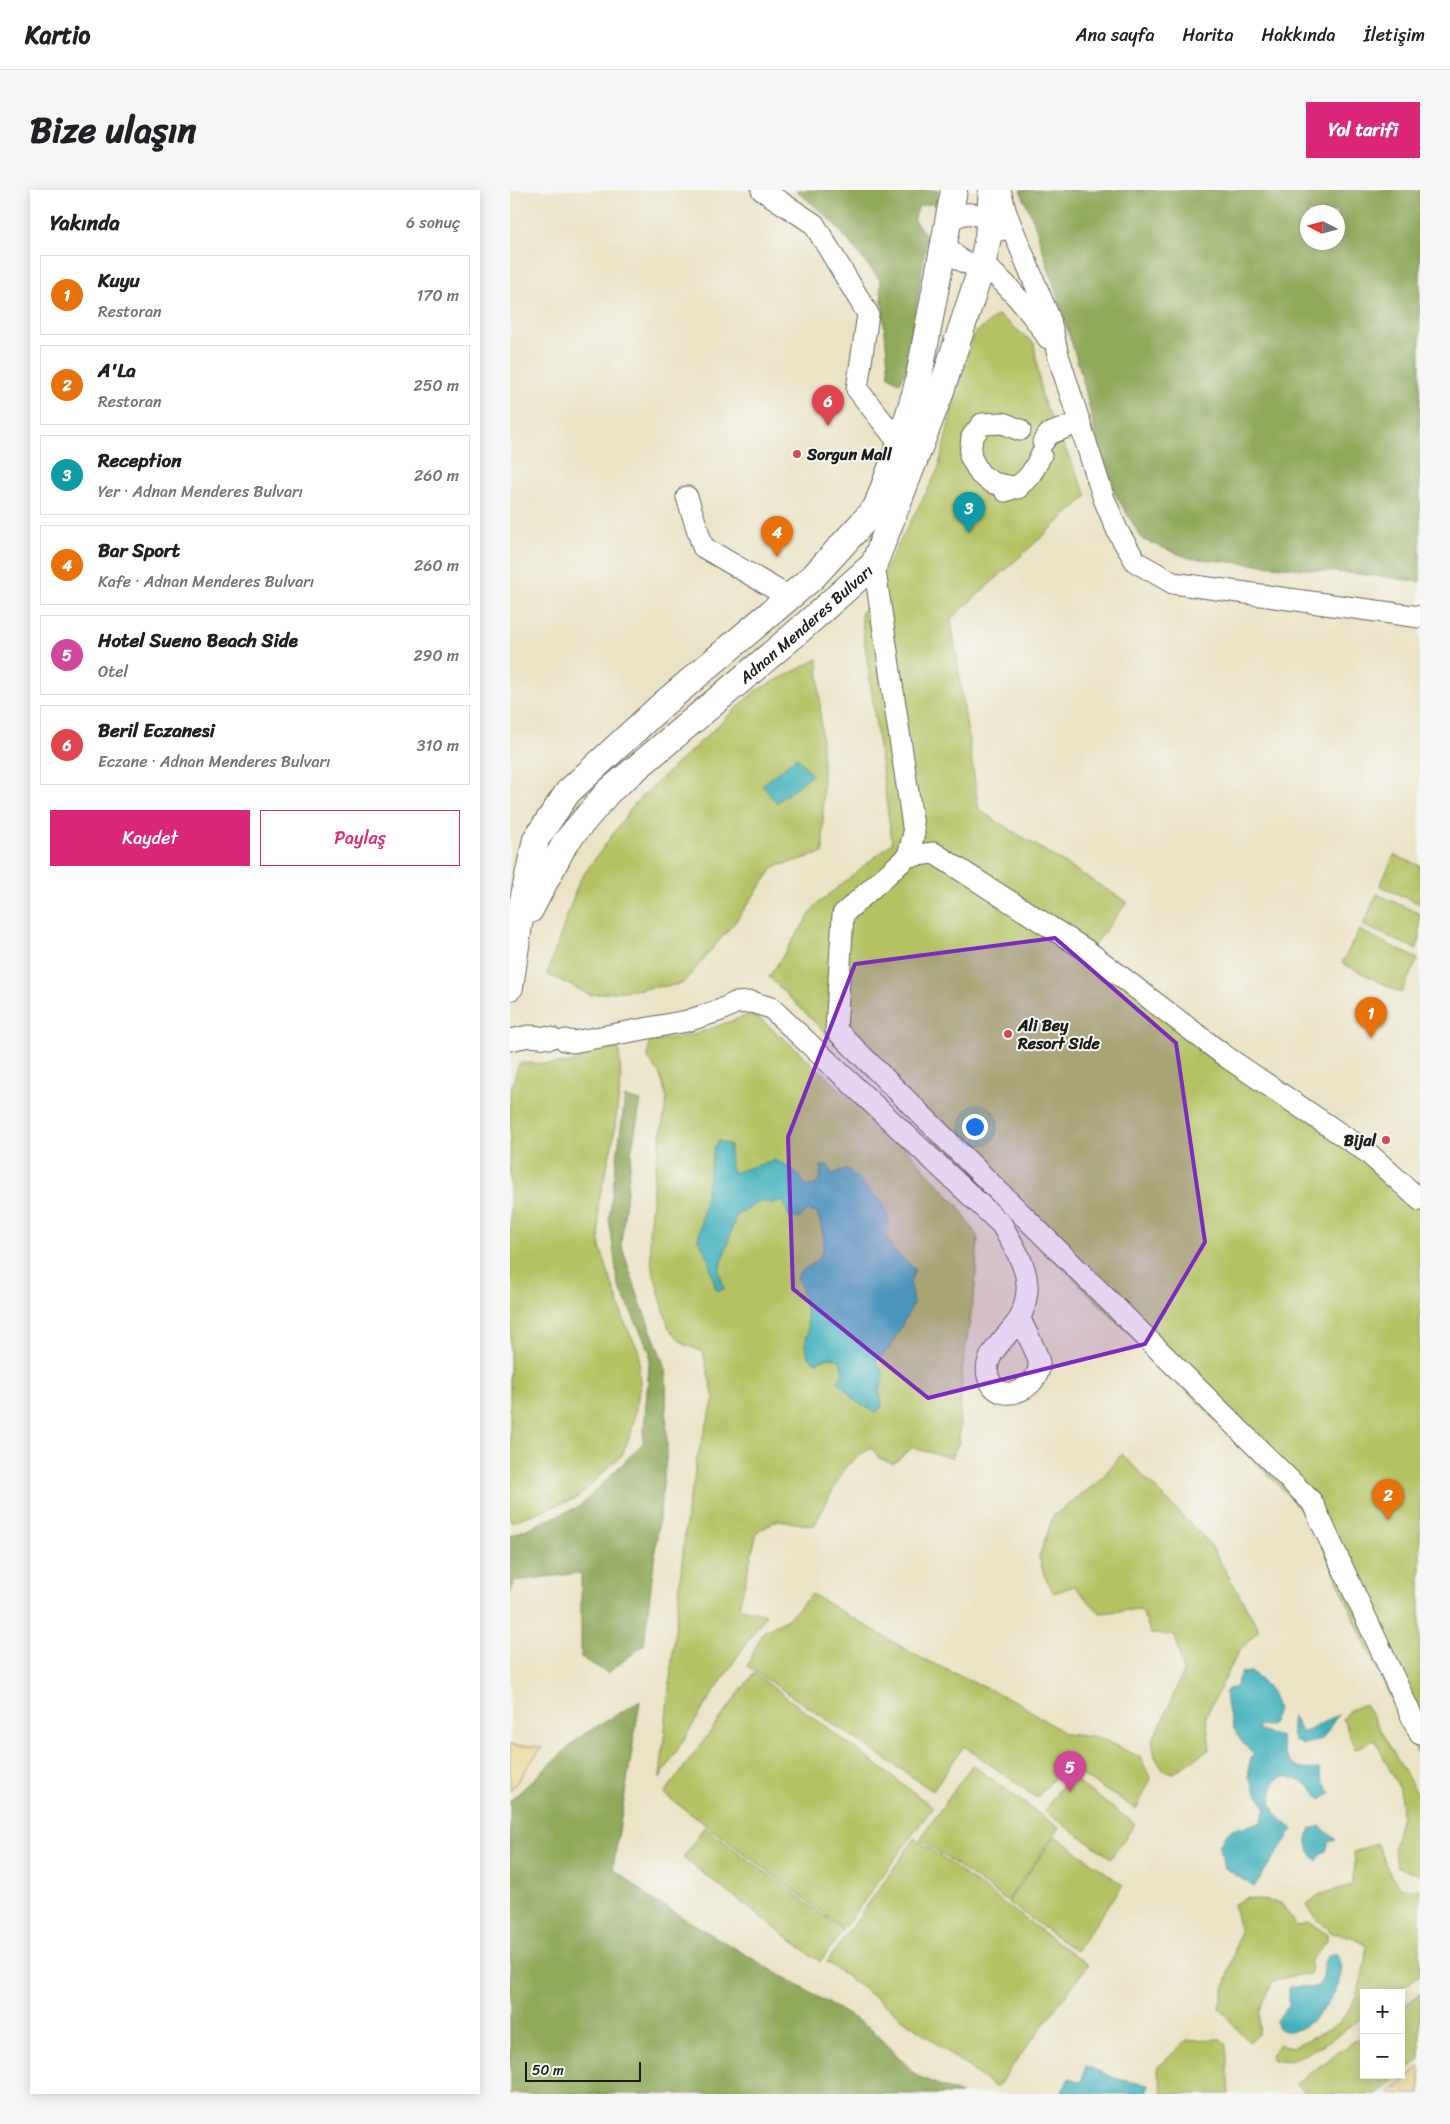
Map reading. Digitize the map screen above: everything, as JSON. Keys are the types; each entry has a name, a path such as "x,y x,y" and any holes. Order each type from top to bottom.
{"main road":[{"name":"Adnan Menderes Bulvarı","path":"510,987 522,905 536,839 568,792 662,705 813,576 876,508 900,444 917,387 954,190"},
{"name":"Adnan Menderes Bulvarı","path":"520,928 565,843 608,792 793,636 874,564 940,394 982,266 992,190"}],"street":[{"path":"762,190 814,224 868,314 857,389 900,444"},
{"path":"1000,190 1006,213 1050,320 1058,355 1104,499 1118,532 1136,562 1173,583 1420,617"},
{"path":"1023,254 1005,232 989,220 972,213 958,214 946,232 954,255 966,263 982,266 1021,302 1038,323 1058,355"},
{"path":"1018,488 993,483 980,474 970,456 972,437 982,424 1003,423 1037,438 1080,422"},
{"path":"992,494 1018,488 1033,473 1037,438"},
{"path":"687,496 703,547 789,597"},
{"path":"874,564 914,832 908,856 843,914 836,1030 1312,1502 1420,1734"},
{"path":"908,856 934,853 1086,950 1225,1056 1367,1152 1420,1200"},
{"path":"510,1040 529,1036 573,1042 687,1021 721,1010 734,1003 752,1002 771,1008 1002,1225 1022,1264 1027,1285 1020,1318"}],"highlighted area":[{"path":"1055,938 1176,1043 1205,1242 1145,1344 928,1398 793,1289 788,1137 855,964"}],"green space":[{"path":"796,190 938,190 937,203 919,206 914,220 927,236 908,365 900,383 889,376 880,280 833,222"},
{"path":"1020,190 1420,190 1420,582 1378,576 1189,558 1143,540 1106,479 1082,376 1033,219"},
{"name":"Ali Bey Resort Side","path":"998,315 1034,343 1042,398 1087,496 951,619 979,810 1127,902 1086,956 1366,1160 1420,1208 1420,1758 1366,1646 1315,1528 1289,1496 1173,1377 769,977 816,905 892,843 861,615 938,470 960,377 974,334"},
{"path":"818,659 823,766 823,853 774,867 735,922 682,984 590,995 547,974 579,881 636,802 755,691"},
{"path":"1394,855 1420,866 1420,904 1380,886"},
{"path":"1377,894 1420,914 1420,940 1416,949 1363,925"},
{"path":"1359,930 1418,959 1401,993 1342,963"},
{"path":"748,1015 760,1019 796,1049 908,1151 958,1206 978,1238 975,1287 962,1371 959,1442 951,1458 912,1448 893,1464 879,1458 871,1447 845,1467 814,1526 778,1520 757,1532 739,1607 766,1614 709,1699 660,1778 688,1503 693,1486 696,1461 714,1399 703,1352 684,1344 669,1329 652,1267 649,1234 654,1177 667,1098 659,1073 648,1059 649,1042 696,1034"},
{"path":"619,1049 621,1079 613,1141 598,1205 600,1247 626,1326 639,1351 640,1387 632,1430 622,1455 577,1498 510,1522 510,1092 519,1063 569,1064 581,1058 584,1050"},
{"path":"625,1097 641,1101 632,1148 621,1244 640,1302 666,1369 667,1452 644,1645 608,1673 581,1658 581,1573 514,1581 510,1595 510,1536 580,1506 643,1443 650,1352 618,1284 609,1218"},
{"path":"1122,1454 1210,1544 1259,1629 1238,1653 1206,1716 1210,1749 1173,1773 1163,1770 1155,1757 1152,1740 1162,1722 1183,1672 1175,1635 1151,1634 1141,1609 1100,1613 1074,1586 1054,1593 1044,1575 1039,1557 1053,1516 1098,1482"},
{"path":"812,1594 919,1657 1019,1703 1065,1734 1100,1738 1140,1757 1151,1779 1136,1809 1065,1765 1037,1798 964,1746 933,1791 747,1666 763,1632 789,1618"},
{"path":"754,1673 933,1807 844,1928 664,1794"},
{"path":"640,1701 613,1868 653,1900 872,2029 917,2076 961,2094 510,2094 510,1801 581,1736"},
{"path":"1365,1704 1420,1798 1420,1875 1397,1867 1394,1848 1402,1814 1400,1790 1375,1740 1355,1749 1343,1719 1350,1710"},
{"path":"972,1765 1059,1828 1007,1901 920,1839"},
{"path":"1069,1776 1135,1824 1111,1858 1044,1811"},
{"path":"704,1827 843,1930 820,1962 683,1858"},
{"path":"1055,1836 1123,1885 1076,1951 1008,1902"},
{"path":"915,1838 1088,1965 996,2088 827,1962"},
{"path":"1377,1843 1389,1872 1396,1882 1402,1888 1420,1889 1420,1975 1401,1989 1360,1989 1360,2019 1307,2053 1283,2061 1273,2060 1271,2055 1280,2044 1293,2047 1326,2031 1341,2021 1352,2004 1360,1985 1366,1945 1352,1937 1332,1933 1315,1917 1306,1905 1318,1895 1352,1885 1355,1865 1354,1852"},
{"path":"1247,1898 1281,1903 1297,1926 1309,1922 1327,1934 1327,1941 1311,1960 1310,1974 1291,1976 1273,1981 1260,2010 1259,2034 1249,2042 1219,2008 1240,1931 1234,1904"},
{"path":"1420,1994 1420,2059 1405,2071 1405,2034 1405,2005"},
{"path":"1360,2037 1360,2079 1395,2079 1377,2094 1306,2094 1295,2084"},
{"path":"1221,2039 1226,2044 1229,2094 1163,2094 1157,2068 1187,2040"}],"sand":[{"path":"510,1745 542,1747 510,1791"},
{"path":"1420,2067 1420,2094 1388,2094"}],"water":[{"path":"797,757 812,775 776,803 762,785"},
{"path":"719,1141 730,1145 730,1161 733,1173 774,1160 792,1169 805,1185 814,1186 820,1180 821,1166 829,1166 831,1174 848,1169 884,1204 889,1219 886,1235 893,1250 915,1269 910,1282 913,1304 890,1348 876,1361 884,1375 880,1389 882,1407 876,1412 856,1402 838,1381 843,1372 840,1360 830,1357 816,1362 809,1357 805,1346 808,1330 805,1303 797,1276 820,1257 824,1245 817,1213 807,1211 799,1219 789,1216 782,1200 773,1203 757,1202 747,1210 737,1213 719,1271 724,1289 717,1291 708,1258 698,1240 714,1148"},
{"path":"1252,1672 1270,1689 1278,1710 1272,1724 1267,1726 1260,1725 1257,1729 1281,1737 1285,1753 1292,1764 1303,1769 1319,1769 1323,1782 1331,1793 1321,1800 1310,1787 1295,1779 1284,1776 1275,1781 1272,1803 1276,1814 1293,1829 1254,1887 1225,1868 1219,1846 1232,1829 1260,1823 1266,1809 1249,1776 1250,1762 1254,1753 1241,1741 1233,1726 1225,1693 1228,1689 1237,1687 1241,1673"},
{"path":"1292,1715 1302,1733 1338,1715 1322,1739 1303,1745 1295,1741 1292,1733"},
{"path":"1320,1826 1336,1840 1329,1842 1326,1851 1321,1853 1317,1861 1309,1850 1307,1838 1311,1829"},
{"path":"1332,1954 1337,1954 1341,1966 1340,1980 1334,1994 1324,2008 1312,2020 1299,2028 1287,2031 1277,2027 1276,2021 1289,2006 1289,1988 1317,1986 1322,1979 1325,1959"},
{"path":"1086,2066 1117,2079 1148,2085 1146,2094 1061,2094 1069,2078 1081,2082"}],"place":[{"name":"Beril Eczanesi","path":"828,426"},
{"name":"Sorgun Mall","path":"797,454"},
{"name":"Reception","path":"969,533"},
{"name":"Bar Sport","path":"777,557"},
{"name":"Ali Bey Resort Side","path":"1008,1034"},
{"name":"Kuyu","path":"1371,1038"},
{"name":"Bijal","path":"1386,1140"},
{"name":"A'La","path":"1388,1520"},
{"name":"Hotel Sueno Beach Side","path":"1070,1792"}]}
